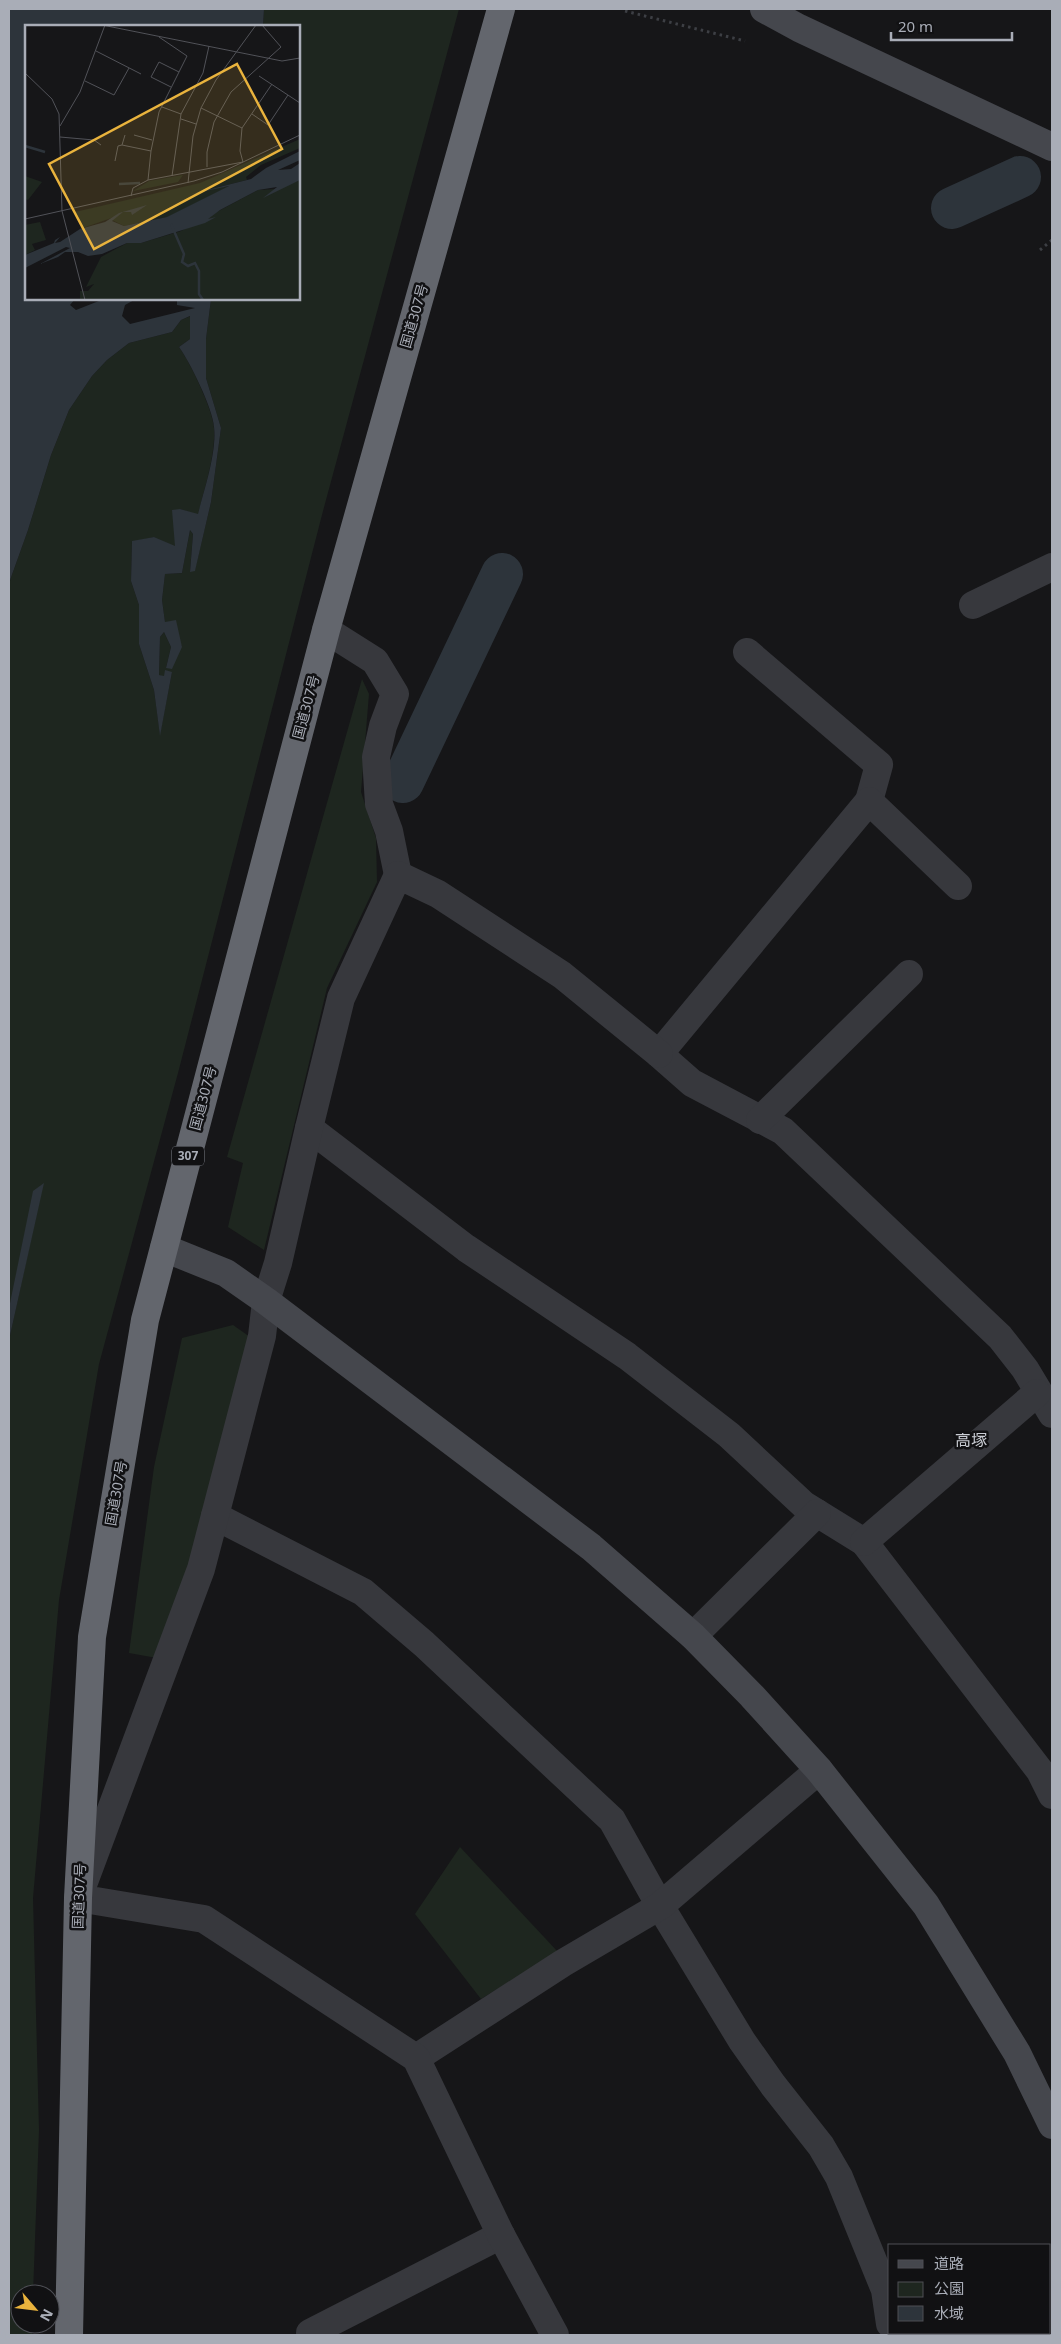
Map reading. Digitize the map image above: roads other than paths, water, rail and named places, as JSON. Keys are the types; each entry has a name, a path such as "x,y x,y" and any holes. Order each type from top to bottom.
{"highway":[{"name":"国道307号","path":"69,2335 78,1898 92,1637 145,1320 326,630 501,9"}],"street":[{"path":"764,9 799,28 1052,147"},
{"path":"973,605 1052,567"},
{"path":"326,630 375,661 395,694 382,726 376,757 379,804 388,831 398,875 341,998 308,1128 278,1263 266,1301 262,1336 201,1569 78,1898 204,1919 416,2058 501,2235 554,2335"},
{"path":"659,1054 870,801 879,765 747,652"},
{"path":"870,801 958,886"},
{"path":"398,875 438,894 562,975 692,1082 783,1131 1000,1337 1025,1369 1045,1404 864,1542"},
{"path":"760,1120 909,974"},
{"path":"308,1128 466,1248 627,1356 670,1388 729,1435 804,1505 864,1542 1040,1771 1052,1795"},
{"path":"164,1248 226,1273 266,1301 584,1541 693,1636 752,1696 819,1770 926,1905 1017,2053 1052,2125"},
{"path":"693,1636 817,1513"},
{"path":"215,1516 363,1592 424,1644 612,1820 660,1906 742,2041 821,2146 839,2177 885,2290 888,2310"},
{"path":"416,2058 564,1964 660,1906 819,1770"},
{"path":"312,2335 310,2333 501,2235"}],"water":[{"path":"9,9 264,9 263,25 25,25 25,300 74,300 70,305 76,310 101,300 134,300 125,305 122,316 130,324 195,308 177,305 177,300 211,300 206,339 206,378 221,428 211,502 195,571 190,572 193,534 190,530 182,573 165,574 162,600 165,622 176,620 182,647 172,669 166,668 171,647 164,632 160,637 159,675 164,676 165,670 172,672 160,736 154,690 139,644 139,605 131,581 132,541 154,537 175,546 172,510 180,509 198,514 206,483 214,448 213,419 200,386 179,347 190,339 190,316 181,320 172,332 129,343 107,360 92,376 69,410 51,455 28,530 9,583"},
{"path":"44,1183 9,1340 9,1308 33,1191"}],"waterway":[{"path":"952,208 1020,177"},
{"path":"403,782 502,574"}],"district":[{"name":"高塚","path":"971,1440"}]}
